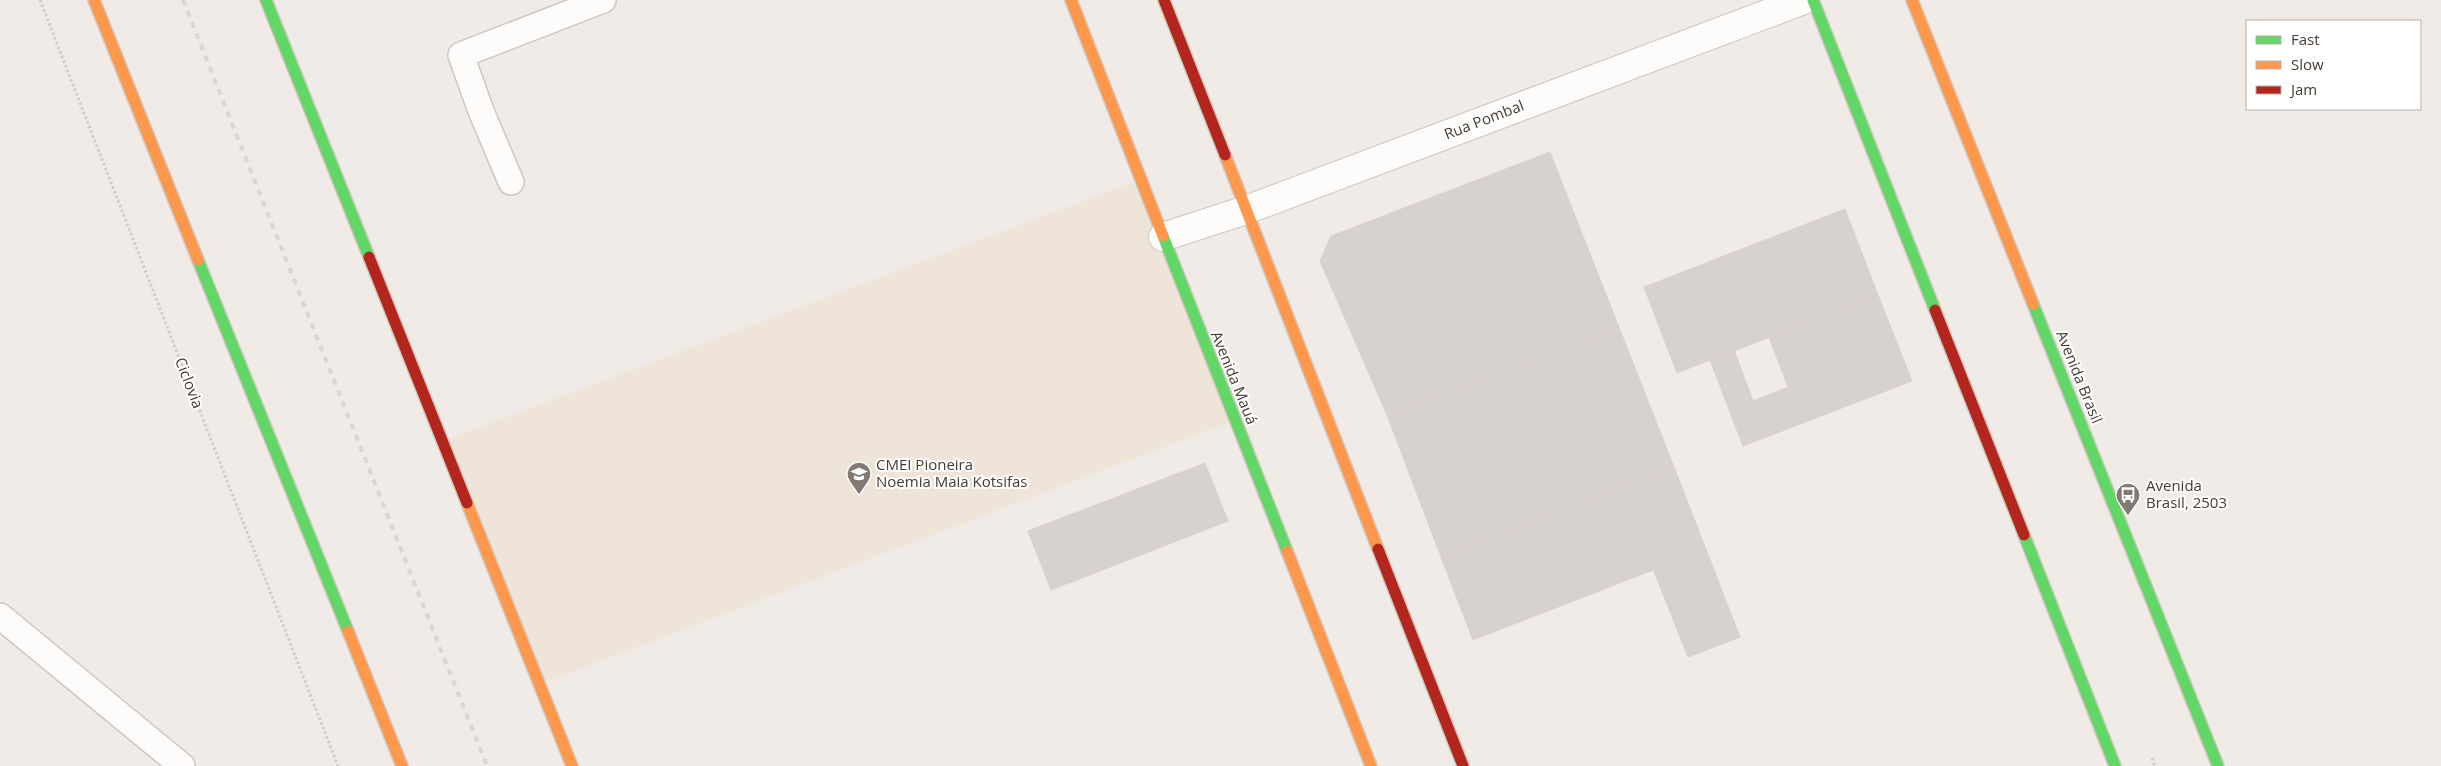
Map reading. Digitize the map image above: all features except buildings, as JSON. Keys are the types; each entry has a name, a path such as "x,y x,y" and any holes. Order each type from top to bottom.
{"main road":[{"path":"94,0 402,766"},
{"path":"266,0 572,766"},
{"name":"Avenida Mauá","path":"1071,0 1371,766"},
{"path":"1164,0 1463,766"},
{"path":"1813,0 2115,766"},
{"name":"Avenida Brasil","path":"1912,0 2218,766"}],"street":[{"name":"Rua Pombal","path":"1163,237 1246,210 1804,0"}],"lane":[{"path":"511,182 481,111 461,55 603,0"},
{"path":"0,616 182,766"}],"path":[{"name":"Ciclovia","path":"40,0 338,766"}],"shaded area":[{"path":"1140,180 1235,420 540,684 442,441"}],"railway":[{"path":"183,0 487,766"}],"traffic: fast":[{"path":"266,0 369,257"},
{"path":"1813,0 1935,310"},
{"path":"1163,236 1287,551"},
{"path":"198,260 348,631"},
{"path":"2033,304 2218,766"},
{"path":"2024,535 2115,766"}],"traffic: slow":[{"path":"94,0 198,260"},
{"path":"1071,0 1163,236"},
{"path":"1912,0 2033,304"},
{"path":"1225,155 1378,549"},
{"path":"467,503 572,766"},
{"path":"1287,551 1371,766"},
{"path":"348,631 402,766"}],"traffic: jam":[{"path":"1164,0 1225,155"},
{"path":"369,257 467,503"},
{"path":"1935,310 2024,535"},
{"path":"1378,549 1463,766"}],"place":[{"name":"CMEI Pioneira Noemia Maia Kotsifas","path":"859,495"},
{"name":"Avenida Brasil, 2503","path":"2128,516"}]}
